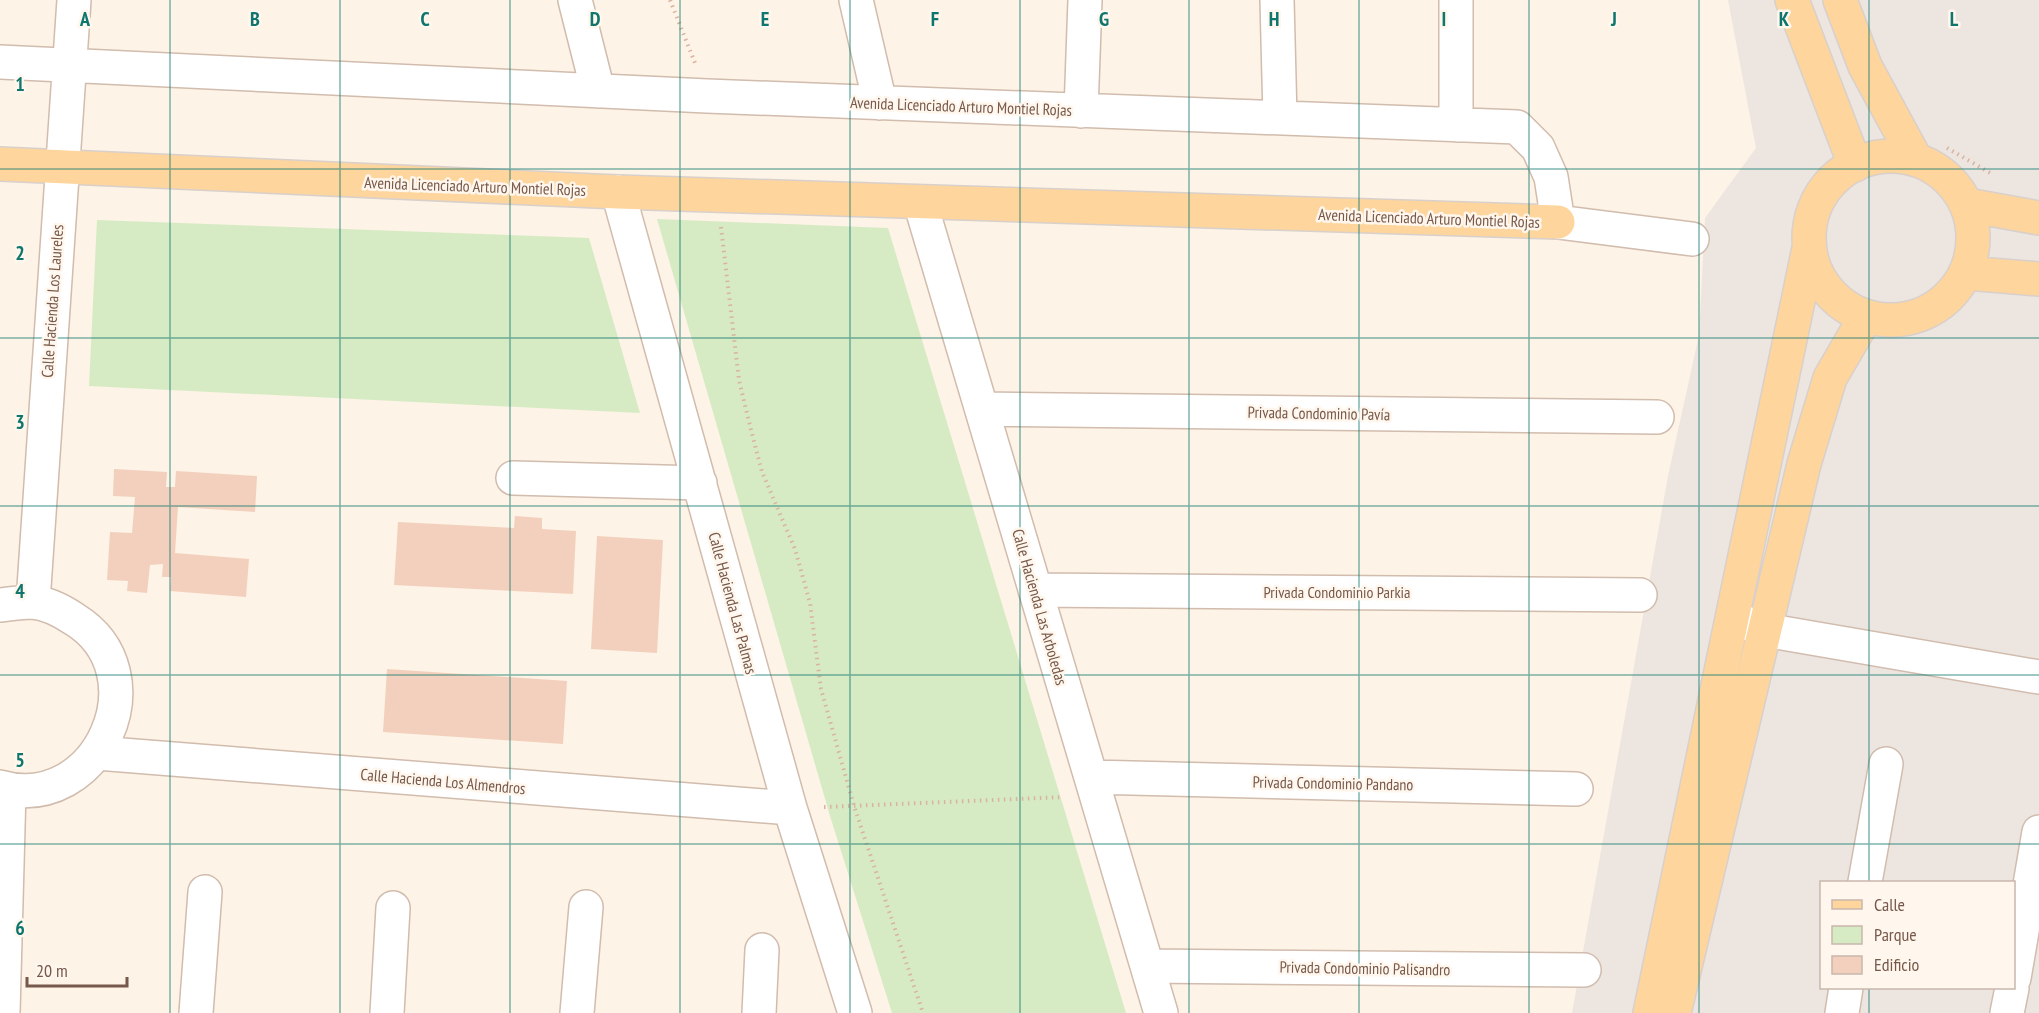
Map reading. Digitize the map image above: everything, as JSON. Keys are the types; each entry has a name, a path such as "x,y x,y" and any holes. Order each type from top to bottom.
{"main road":[{"path":"1792,0 1855,165"},
{"path":"1840,0 1865,66 1916,160"},
{"path":"1650,1013 1809,248 1810,225 1817,202 1830,183 1855,165 1869,159 1893,156 1916,160 1937,170 1955,185 1967,205 1973,228 1973,251 1966,273 1953,293 1934,308 1913,317 1890,320 1866,316 1845,306 1828,290 1816,271 1809,248"},
{"name":"Avenida Licenciado Arturo Montiel Rojas","path":"0,164 618,192 1558,222"},
{"path":"1967,205 2039,218"},
{"path":"1966,273 2039,279"},
{"path":"1674,1013 1803,464 1830,378 1866,316"}],"street":[{"name":"Calle Hacienda Los Laureles","path":"33,602 74,0"},
{"path":"575,0 598,91"},
{"path":"855,0 880,103"},
{"path":"1081,111 1085,0"},
{"path":"1277,0 1280,118"},
{"path":"1456,0 1456,125"},
{"name":"Avenida Licenciado Arturo Montiel Rojas","path":"0,62 707,96 1517,127 1538,148 1551,177 1558,222"},
{"name":"Calle Hacienda Las Palmas","path":"618,192 790,808 855,1013"},
{"name":"Calle Hacienda Las Arboledas","path":"920,202 1161,1013"},
{"path":"1558,222 1692,239"},
{"name":"Privada Condominio Pavía","path":"982,409 1657,417"},
{"path":"513,478 700,483"},
{"name":"Privada Condominio Parkia","path":"1035,590 1640,595"},
{"path":"0,605 33,602 60,610 84,625 102,647 113,673 117,701 111,728 97,753 80,771 58,784 34,790 4,789 3,1013"},
{"path":"1733,618 1765,630 2039,677"},
{"name":"Calle Hacienda Los Almendros","path":"97,753 790,808"},
{"path":"1865,881 1886,764"},
{"name":"Privada Condominio Pandano","path":"1094,786 1576,789"},
{"path":"2015,967 2039,832"},
{"path":"196,1013 205,892"},
{"path":"577,1013 586,907"},
{"path":"387,1013 393,908"},
{"path":"759,1013 762,950"},
{"name":"Privada Condominio Palisandro","path":"1147,966 1584,970"},
{"path":"1842,1013 1846,989"},
{"path":"2007,1013 2012,989"}],"path":[{"path":"670,0 707,96"},
{"path":"717,195 740,380 750,426 762,472 798,560 810,603 821,689 854,806 923,1013"},
{"path":"790,808 854,806 1094,786"}],"shaded area":[{"path":"1728,0 2039,0 2039,1013 1572,1013 1668,476 1699,335 1705,218 1756,148"}],"green space":[{"path":"657,219 888,228 1126,1013 892,1013 830,816"},
{"path":"97,220 589,238 640,413 89,386"}],"building":[{"path":"114,469 167,472 166,487 175,487 176,471 257,476 255,512 178,507 175,553 249,559 246,597 170,591 171,577 162,577 163,564 150,565 147,593 127,591 128,581 107,580 110,532 132,533 135,497 113,496"},
{"path":"515,516 542,518 542,529 576,531 573,594 394,585 398,522 514,528"},
{"path":"597,536 663,540 657,653 591,649"},
{"path":"387,669 567,681 563,744 383,732"}]}
